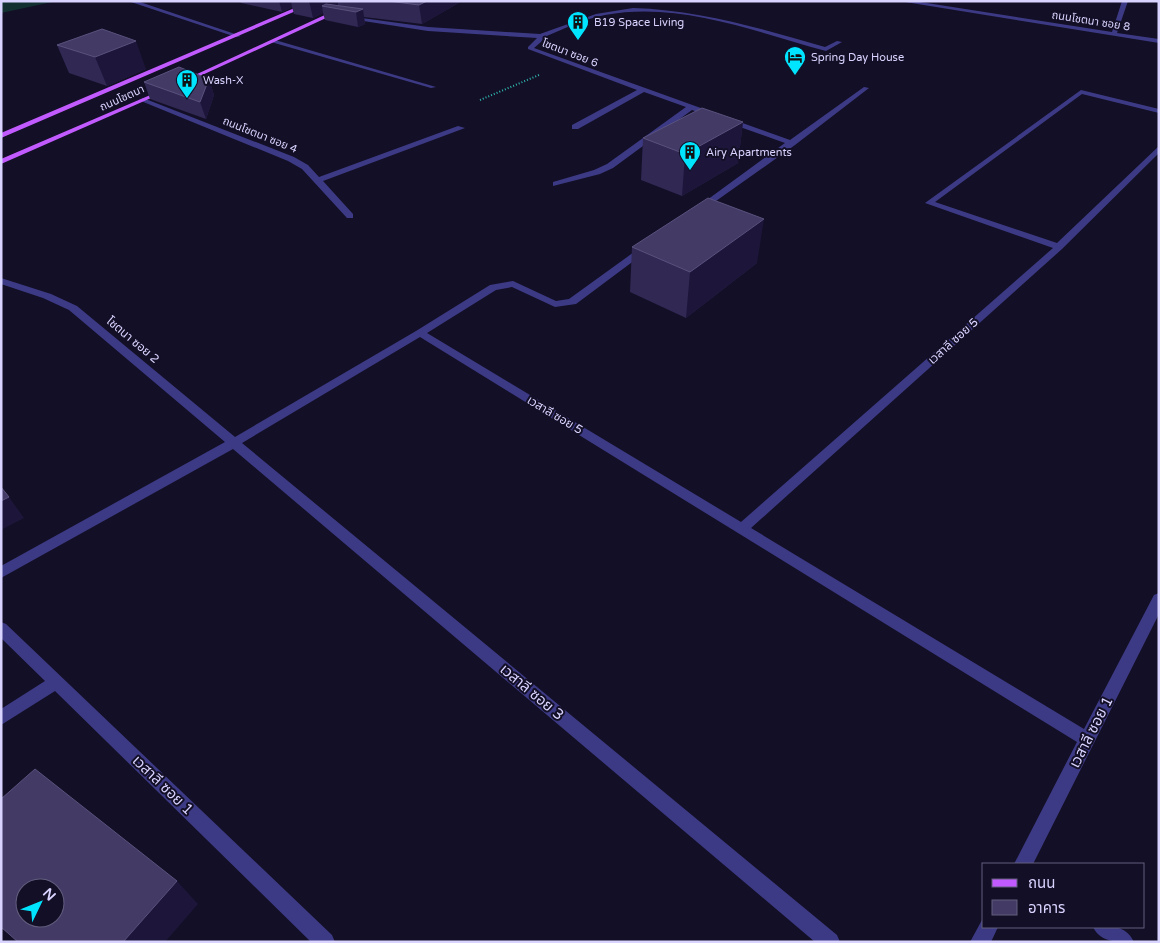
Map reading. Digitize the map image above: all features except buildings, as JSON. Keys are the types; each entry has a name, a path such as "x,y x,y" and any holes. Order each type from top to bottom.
{"main road":[{"name":"ถนนโชตนา","path":"1,136 316,1"},
{"path":"178,84 360,1"},
{"name":"ถนนโชตนา","path":"1,162 169,88"}],"street":[{"path":"131,1 238,36"},
{"name":"ถนนโชตนา ซอย 8","path":"902,1 1159,41"},
{"path":"947,9 953,1"},
{"path":"1114,34 1125,1"},
{"path":"541,36 604,13 644,9 678,11 707,16 826,49 839,42"},
{"name":"โชตนา ซอย 6","path":"329,16 428,29 541,36 539,41 530,48 566,63 792,142"},
{"path":"273,41 433,87"},
{"path":"690,217 866,88"},
{"path":"575,127 642,90"},
{"path":"1059,247 929,202 1081,92 1159,110"},
{"name":"ถนนโชตนา ซอย 4","path":"143,100 291,159 305,167 350,216"},
{"path":"556,184 597,172 610,166 692,107"},
{"path":"318,180 461,128"},
{"name":"เวสาลี ซอย 5","path":"742,529 1059,247 1159,148"},
{"path":"1,573 235,442 420,333 493,287 513,284 555,304 572,302 650,245"},
{"name":"โชตนา ซอย 2","path":"1,281 47,296 74,308 235,442"},
{"name":"เวสาลี ซอย 5","path":"420,333 1088,740"},
{"name":"เวสาลี ซอย 3","path":"235,442 830,942"},
{"name":"เวสาลี ซอย 1","path":"1024,863 1159,599"},
{"name":"เวสาลี ซอย 1","path":"1,628 325,942"},
{"path":"1,718 56,682"},
{"path":"980,942 987,928"},
{"path":"1104,928 1124,942"}],"path":[{"path":"480,100 566,63"}],"green space":[{"path":"1,1 57,1 1,13"}],"place":[{"name":"B19 Space Living","path":"578,41"},
{"name":"Spring Day House","path":"795,76"},
{"name":"Wash-X","path":"187,99"},
{"name":"Airy Apartments","path":"690,171"}]}
